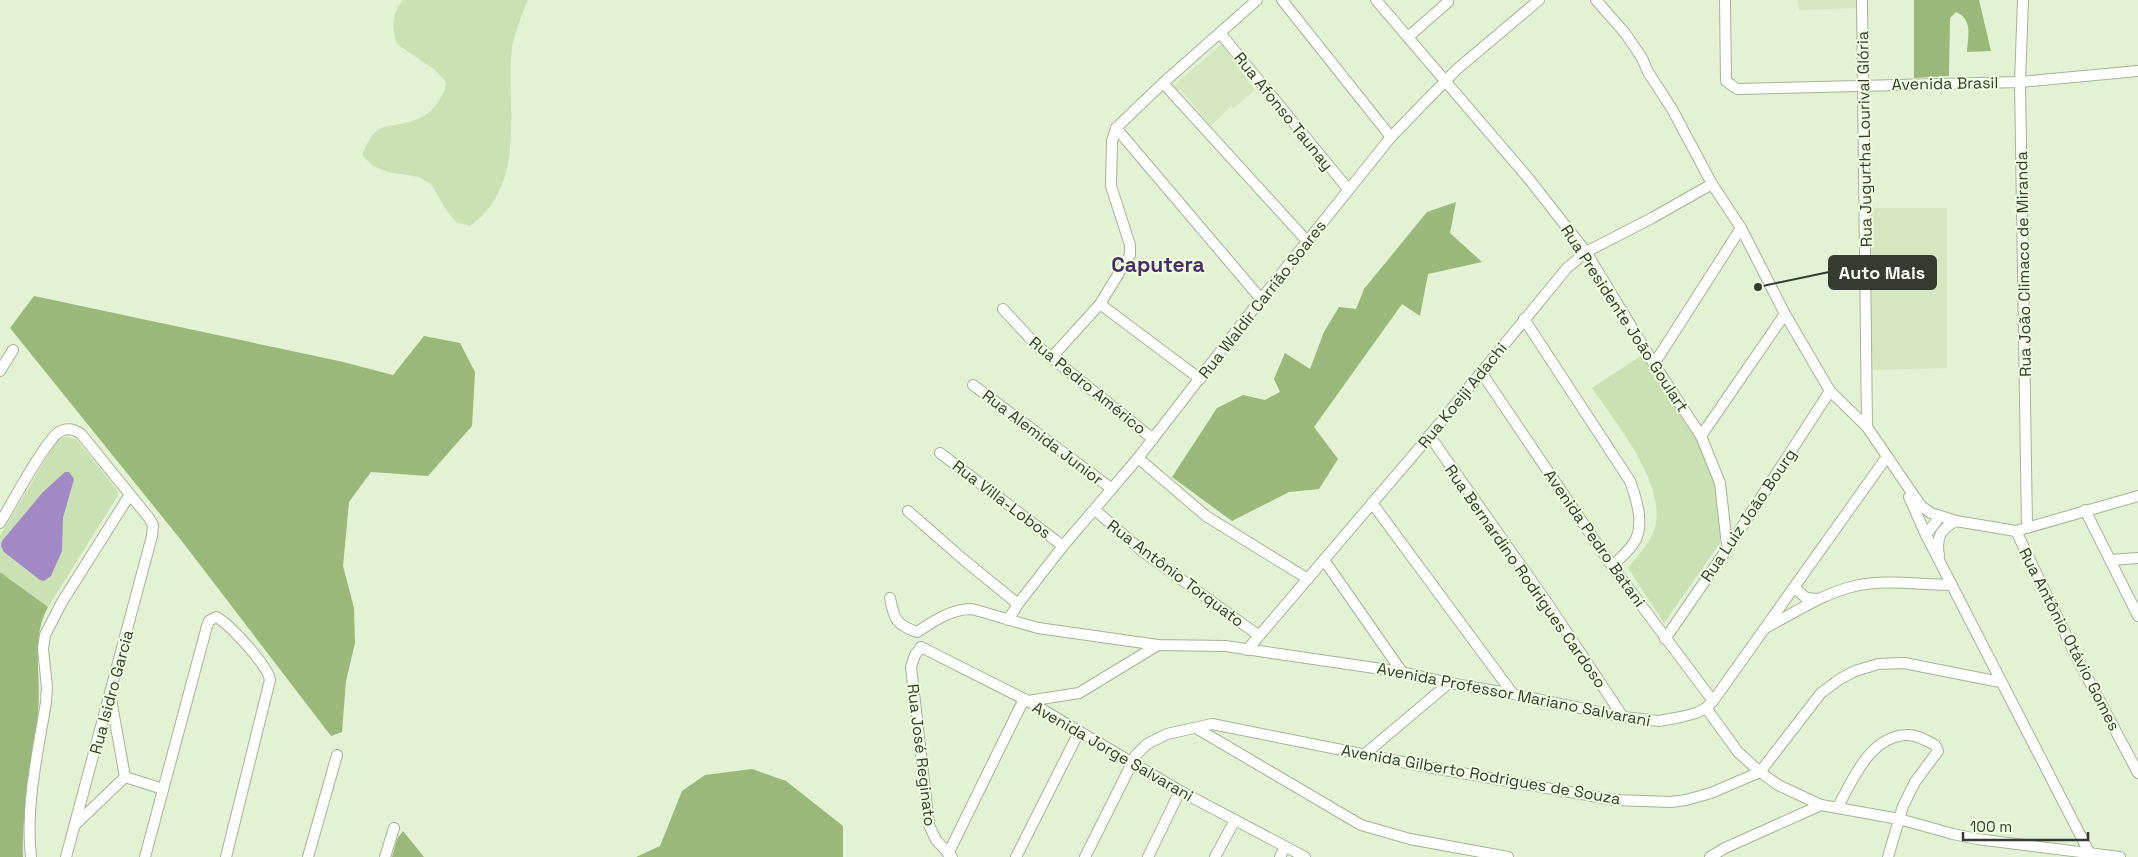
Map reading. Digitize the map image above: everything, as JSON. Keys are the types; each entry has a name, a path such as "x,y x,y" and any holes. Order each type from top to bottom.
{"street":[{"path":"1051,358 1100,304 1130,255 1130,245 1111,186 1112,141 1116,128 1256,0"},
{"path":"1282,0 1391,137"},
{"name":"Rua Presidente João Goulart","path":"1376,0 1529,179 1586,252 1654,364 1702,436 1720,483 1727,545"},
{"name":"Rua Waldir Carrião Soares","path":"1008,620 1018,604 1063,546 1138,458 1261,299 1391,137 1444,81 1539,0"},
{"path":"1596,0 1626,33 1642,58 1648,72 1672,109 1712,184 1741,228 1785,314 1830,391 1866,428 1920,506 1940,516 1956,521 2016,531 2138,496"},
{"name":"Avenida Brasil","path":"1726,0 1726,81 1737,89 2020,82 2138,71"},
{"name":"Rua Jugurtha Lourival Glória","path":"1862,0 1866,428"},
{"name":"Rua João Climaco de Miranda","path":"2023,0 2020,82 2027,527"},
{"path":"1408,37 1448,2"},
{"name":"Rua Afonso Taunay","path":"1220,33 1348,189"},
{"path":"1164,83 1307,242"},
{"path":"1116,128 1261,299"},
{"name":"Rua Koeiji Adachi","path":"1247,650 1567,268 1586,252 1712,184"},
{"path":"1654,364 1741,228"},
{"path":"1100,304 1200,379"},
{"name":"Rua Pedro Américo","path":"1003,309 1037,346 1153,439"},
{"path":"1702,436 1785,314"},
{"path":"1524,319 1630,481 1635,494 1639,511 1636,538 1612,566"},
{"path":"0,371 13,350"},
{"name":"Avenida Pedro Batani","path":"1481,372 1612,566 1665,638 1738,752 1760,772 1778,785 1821,805 1899,819 1977,839 2120,857"},
{"name":"Rua Alemida Junior","path":"972,385 1112,489"},
{"name":"Rua Luiz João Bourg","path":"1665,638 1727,545 1734,539 1830,391"},
{"path":"0,523 49,442 61,430 70,428 81,434 129,496 62,602 45,634 43,649 47,687 29,826 31,857"},
{"name":"Rua Bernardino Rodrigues Cardoso","path":"1429,435 1550,606 1623,717"},
{"name":"Rua Villa-Lobos","path":"940,452 1063,546"},
{"path":"1138,458 1206,516 1250,545 1308,579"},
{"path":"1709,705 1886,458"},
{"path":"1907,488 1917,518 2089,852"},
{"name":"Rua Isidro Garcia","path":"66,857 152,536 153,525 129,496"},
{"path":"1372,503 1513,694"},
{"name":"Rua Antônio Torquato","path":"1094,510 1142,551 1258,635"},
{"path":"2085,510 2138,616"},
{"path":"908,511 1018,604"},
{"path":"1926,535 1940,516"},
{"path":"1941,564 1938,545 1940,534 1944,528 1956,521"},
{"name":"Rua Antônio Otávio Gomes","path":"2016,531 2078,660 2138,773"},
{"path":"2111,560 2138,558"},
{"path":"1324,560 1402,672"},
{"path":"1766,627 1819,599 1837,592 1872,584 1952,585"},
{"path":"1794,587 1806,598 1819,599"},
{"path":"890,598 897,621 906,628 917,632 921,648"},
{"name":"Avenida Professor Mariano Salvarani","path":"917,632 942,616 964,609 972,609 1038,628 1158,645 1224,646 1402,672 1449,684 1513,694 1623,717 1658,721 1696,713 1709,705"},
{"path":"145,857 209,621 216,617 225,623 270,677 270,685 226,857"},
{"path":"950,856 1026,700 1079,693 1158,645"},
{"name":"Avenida Jorge Salvarani","path":"921,648 1026,700 1180,791 1304,857"},
{"name":"Rua José Reginato","path":"921,648 915,655 911,666 929,825 936,840 950,856"},
{"path":"1760,772 1821,693 1855,671 1878,664 1904,663 2000,682"},
{"path":"1365,754 1449,684"},
{"path":"110,696 126,777"},
{"name":"Avenida Gilberto Rodrigues de Souza","path":"1085,857 1131,762 1147,744 1167,734 1214,724 1422,766 1615,800 1661,802 1686,800 1760,772"},
{"path":"1196,728 1361,826 1410,838 1508,857"},
{"path":"1016,857 1079,732"},
{"path":"1837,808 1876,746 1888,739 1907,735 1936,746 1938,751 1915,782 1899,819 1888,857"},
{"path":"308,857 337,755"},
{"path":"126,777 163,789"},
{"path":"74,826 126,777"},
{"path":"1148,857 1180,791"},
{"path":"1710,857 1725,848 1821,805"},
{"path":"1215,857 1235,820"},
{"path":"385,857 394,828"},
{"path":"1280,857 1285,847"}],"shaded area":[{"path":"403,0 528,0 517,29 511,58 511,127 506,171 499,191 487,210 470,226 456,222 431,184 419,177 388,172 373,166 362,155 376,131 385,127 413,121 427,114 438,103 444,90 446,82 435,70 397,44 394,21 396,11"},
{"path":"1798,0 1859,0 1859,8 1799,10"},
{"path":"1222,44 1255,90 1234,108 1231,106 1211,126 1180,89 1176,92 1172,87"},
{"path":"1871,208 1947,208 1947,368 1870,370"},
{"path":"1644,354 1692,429 1720,493 1720,543 1664,623 1628,568 1645,547 1656,523 1656,506 1652,488 1635,452 1592,388"},
{"path":"66,437 76,439 117,490 118,495 48,607 0,572 0,536 54,445 59,439"},
{"path":"65,472 69,472 74,479 63,518 62,551 51,576 44,581 40,580 4,552 1,546 2,541 43,492"}],"green space":[{"path":"1914,0 1979,0 1991,51 1967,52 1967,24 1965,19 1956,12 1950,18 1949,76 1914,78"},
{"path":"1456,202 1450,233 1482,262 1428,274 1420,316 1402,304 1314,427 1338,459 1319,489 1289,492 1232,521 1172,477 1217,408 1243,395 1265,400 1280,392 1274,379 1285,353 1310,369 1324,332 1339,307 1356,309 1364,289 1427,212"},
{"path":"34,296 339,361 393,375 424,336 460,343 475,372 472,426 428,476 371,472 349,502 343,566 354,608 355,643 346,681 342,732 331,736 181,540 10,328"},
{"path":"0,572 48,607 39,632 39,698 24,821 23,857 0,857"},
{"path":"752,769 786,781 843,826 843,857 636,857 660,846 682,791 705,775"},
{"path":"403,831 424,857 392,857 397,839"}],"place":[{"name":"Auto Mais","path":"1758,287"}],"district":[{"name":"Caputera","path":"1158,265"}]}
